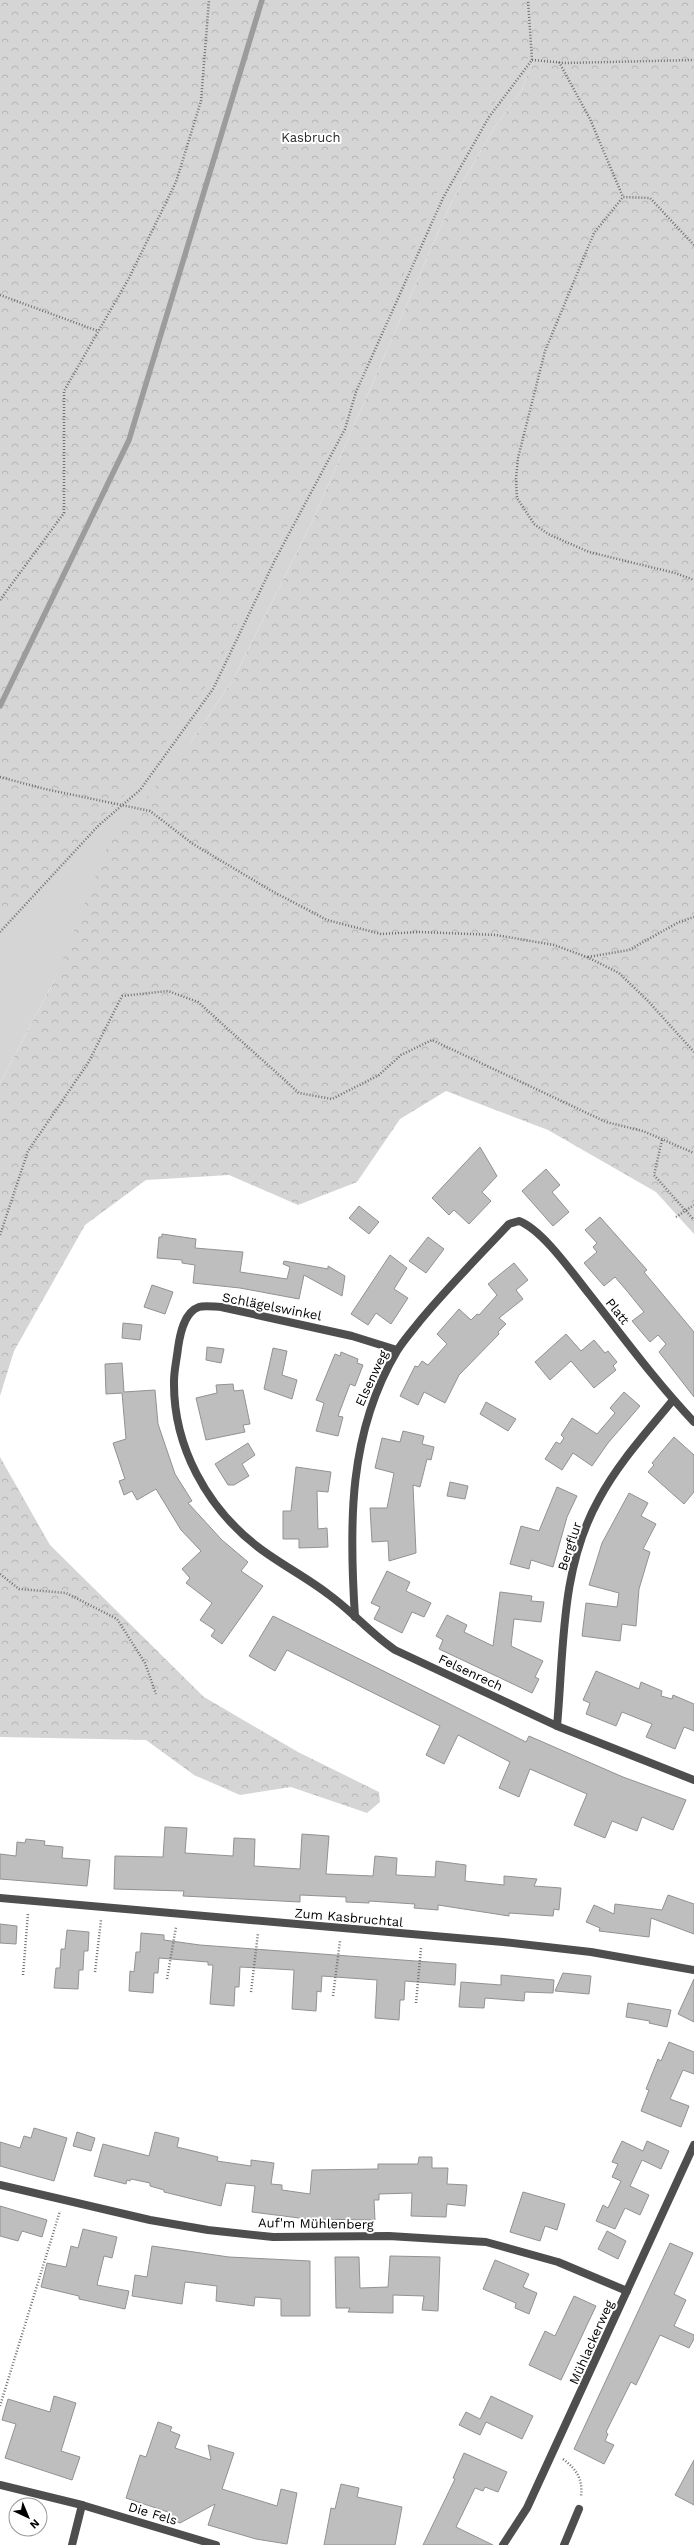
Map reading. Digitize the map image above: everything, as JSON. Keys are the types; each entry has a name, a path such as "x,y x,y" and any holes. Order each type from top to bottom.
{"street":[{"name":"Elsenweg","path":"355,1617 351,1520 357,1456 370,1407 397,1350 438,1298 509,1224 519,1220"},
{"name":"Platt","path":"519,1220 529,1225 566,1265 673,1400 694,1422"},
{"name":"Schlägelswinkel","path":"259,1548 218,1510 200,1481 185,1448 174,1381 180,1335 188,1316 199,1307 221,1307 352,1336 397,1350"},
{"name":"Bergflur","path":"557,1726 568,1588 580,1543 598,1500 624,1458 673,1400"},
{"name":"Felsenrech","path":"259,1548 330,1594 376,1637 395,1650 557,1726 694,1780"},
{"name":"Zum Kasbruchtal","path":"0,1898 422,1935 591,1952 694,1970"},
{"name":"Mühlackerweg","path":"503,2545 527,2508 694,2145"},
{"name":"Auf'm Mühlenberg","path":"0,2185 150,2220 208,2230 273,2237 389,2236 486,2242 558,2262 627,2290"},
{"name":"Die Fels","path":"0,2484 82,2505 216,2545"},
{"path":"72,2545 82,2505"},
{"path":"564,2545 579,2509"}],"path":[{"path":"0,600 64,513 64,391 129,278 176,182 201,101 209,0"},
{"path":"0,932 99,825 120,805 140,790 213,689 275,560 345,429 356,392 443,198 489,117 532,60 528,0"},
{"path":"532,60 559,62 694,60"},
{"path":"559,62 590,119 623,197"},
{"path":"623,197 650,198 694,245"},
{"path":"623,197 594,233 545,351 518,458 516,479 517,498 534,524 548,534 589,552 675,573 694,580"},
{"path":"0,295 98,331"},
{"path":"0,777 120,805 150,810 193,844 270,890 327,920 381,934 419,932 496,935 554,945 588,957 618,973 648,1000 694,1052"},
{"path":"588,957 629,950 679,922 694,917"},
{"path":"0,1235 28,1151 88,1063 122,996 168,991 198,1002 299,1093 332,1099 379,1074 401,1055 432,1040 606,1122 643,1131 694,1153"},
{"path":"662,1140 654,1175 694,1220"},
{"path":"676,1217 694,1206"},
{"path":"0,1574 19,1589 66,1593 117,1619 145,1663 156,1694"},
{"path":"23,1975 29,1901"},
{"path":"167,1979 178,1914"},
{"path":"250,1992 259,1921"},
{"path":"333,1996 342,1928"},
{"path":"95,1972 99,1933"},
{"path":"416,2003 422,1935"},
{"path":"0,2406 63,2200"},
{"path":"553,2451 576,2469 581,2481 579,2509"}],"green space":[{"name":"Kasbruch","path":"0,0 694,0 694,1234 656,1192 548,1130 446,1091 400,1119 357,1182 298,1205 229,1175 146,1180 85,1225 14,1351 0,1396 0,1083 54,981 107,847 191,742 234,678 311,524 451,203 494,128 522,90 534,58 523,59 438,191 341,427 271,557 210,680 138,781 0,922"},
{"path":"417,0 541,41 522,90 494,128 451,203 311,524 234,678 191,742 54,981 0,1083 0,752"},
{"path":"0,1457 50,1545 204,1697 298,1752 379,1792 380,1802 367,1813 291,1787 240,1795 194,1775 146,1740 0,1737"}],"building":[{"path":"480,1147 497,1176 482,1192 491,1201 469,1224 454,1210 449,1215 432,1198"},
{"path":"546,1169 560,1185 552,1192 569,1212 553,1226 522,1191"},
{"path":"359,1206 379,1222 369,1234 349,1218"},
{"path":"600,1217 647,1270 644,1272 694,1332 694,1397 659,1352 666,1344 658,1335 650,1342 632,1321 644,1312 627,1291 615,1277 604,1286 584,1263 597,1252 593,1247 597,1243 585,1230"},
{"path":"162,1234 196,1239 195,1248 243,1252 240,1272 287,1279 290,1267 283,1264 284,1261 328,1269 328,1266 345,1276 342,1296 304,1275 299,1299 240,1288 193,1283 195,1265 182,1263 182,1260 157,1258 159,1237 162,1237"},
{"path":"428,1237 444,1249 426,1273 409,1261"},
{"path":"390,1255 407,1268 394,1289 408,1298 391,1324 376,1313 368,1325 351,1314"},
{"path":"514,1263 528,1280 516,1290 523,1299 499,1318 506,1324 498,1332 499,1334 459,1375 445,1403 424,1392 418,1405 400,1396 415,1366 418,1367 422,1361 428,1365 447,1344 437,1334 459,1309 471,1320 477,1314 479,1315 497,1295 488,1284"},
{"path":"152,1285 173,1292 165,1314 144,1307"},
{"path":"123,1323 142,1325 140,1340 122,1338"},
{"path":"566,1334 581,1351 594,1340 605,1353 608,1351 617,1362 613,1366 616,1370 594,1388 571,1361 550,1380 535,1362"},
{"path":"207,1347 224,1349 221,1363 206,1360"},
{"path":"273,1348 287,1351 282,1375 297,1380 292,1399 264,1389"},
{"path":"341,1352 358,1359 357,1363 363,1365 355,1386 350,1384 338,1416 343,1417 338,1436 316,1431 324,1403 316,1400 335,1354 340,1356"},
{"path":"122,1363 124,1392 155,1390 158,1424 175,1474 192,1501 188,1503 222,1540 248,1562 241,1571 263,1586 222,1644 211,1636 215,1630 200,1620 212,1603 186,1583 190,1578 182,1569 201,1551 181,1530 156,1489 137,1500 132,1491 124,1495 119,1481 125,1479 113,1443 126,1439 122,1393 106,1394 105,1364"},
{"path":"233,1384 234,1391 243,1390 250,1424 243,1425 245,1432 206,1440 196,1398 217,1393 216,1385"},
{"path":"624,1392 640,1406 608,1443 592,1466 573,1453 562,1470 545,1459 556,1442 560,1444 564,1438 561,1435 572,1418 597,1434 615,1413 610,1408"},
{"path":"486,1402 516,1419 508,1431 480,1414"},
{"path":"403,1431 424,1436 422,1444 434,1447 431,1460 427,1459 420,1487 413,1485 416,1553 389,1561 388,1541 372,1542 370,1508 387,1508 394,1473 375,1468 382,1438 400,1442"},
{"path":"674,1437 694,1455 694,1492 684,1504 648,1472 654,1465 652,1463"},
{"path":"248,1443 255,1455 242,1464 249,1476 234,1485 228,1485 215,1464"},
{"path":"296,1467 331,1472 328,1492 317,1491 318,1529 327,1528 328,1547 299,1548 299,1539 283,1539 283,1511 291,1511"},
{"path":"450,1482 468,1486 465,1499 447,1496"},
{"path":"557,1487 577,1496 567,1517 553,1567 531,1560 529,1569 510,1564 521,1526 539,1531"},
{"path":"629,1493 648,1503 641,1516 656,1524 643,1549 650,1552 639,1589 636,1626 622,1624 620,1641 582,1636 586,1603 617,1607 619,1593 589,1585 602,1543"},
{"path":"387,1571 410,1582 406,1591 431,1603 424,1617 412,1612 402,1633 374,1619 380,1607 371,1603"},
{"path":"500,1592 532,1596 531,1601 544,1602 541,1622 514,1619 511,1646 543,1661 535,1677 539,1679 532,1693 439,1649 443,1640 436,1636 447,1615 467,1625 464,1632 493,1646"},
{"path":"273,1616 526,1742 529,1736 623,1777 686,1800 673,1830 642,1817 637,1831 612,1821 605,1838 574,1825 587,1794 530,1769 519,1797 499,1788 510,1762 458,1735 444,1764 426,1755 440,1726 287,1650 275,1671 249,1656"},
{"path":"596,1671 639,1689 641,1682 662,1691 661,1696 672,1699 673,1695 694,1704 694,1731 684,1727 675,1749 646,1737 652,1724 622,1712 616,1726 586,1714 590,1703 583,1700"},
{"path":"165,1827 187,1828 185,1853 233,1856 234,1838 255,1839 254,1866 300,1869 302,1834 329,1836 326,1874 373,1876 375,1856 397,1858 396,1875 435,1877 436,1861 466,1865 465,1881 504,1885 504,1876 537,1879 534,1886 561,1888 559,1910 554,1909 553,1916 509,1913 509,1916 438,1905 438,1910 414,1908 415,1904 369,1901 369,1903 346,1902 346,1897 300,1895 300,1902 183,1896 184,1891 114,1889 115,1856 163,1857"},
{"path":"26,1839 45,1841 44,1845 63,1847 62,1858 90,1860 87,1886 0,1879 0,1854 16,1856 17,1842 25,1843"},
{"path":"668,1895 694,1904 694,1934 651,1918 649,1937 599,1931 600,1928 586,1922 594,1905 614,1914 615,1904 662,1910"},
{"path":"0,1924 17,1926 16,1944 0,1943"},
{"path":"67,1930 89,1932 88,1951 84,1951 83,1970 79,1970 78,1989 54,1988 56,1968 60,1968 61,1949 65,1949"},
{"path":"141,1933 164,1935 164,1940 200,1945 456,1964 455,1985 405,1981 404,2000 400,2000 399,2020 375,2018 377,1980 322,1976 321,1992 317,1991 316,2011 292,2009 294,1970 240,1967 239,1987 235,1987 234,2006 210,2004 213,1965 208,1965 208,1962 159,1958 158,1973 154,1973 153,1993 129,1991 130,1971 134,1972 136,1952 140,1952"},
{"path":"563,1973 591,1976 589,1994 555,1991"},
{"path":"501,1975 554,1980 553,1993 525,1992 524,2001 485,1998 484,2008 459,2007 461,1982 501,1985"},
{"path":"694,1979 694,2022 678,2014"},
{"path":"628,2003 671,2010 667,2027 649,2023 650,2021 626,2017"},
{"path":"669,2042 694,2052 694,2074 683,2070 670,2099 689,2106 681,2127 641,2111 649,2090 646,2089 658,2059 661,2061"},
{"path":"34,2128 67,2138 54,2181 0,2166 0,2142 20,2148 24,2136 31,2138"},
{"path":"77,2132 95,2138 91,2151 73,2146"},
{"path":"155,2132 179,2138 177,2147 218,2157 217,2161 251,2166 251,2160 274,2163 271,2184 282,2185 282,2190 310,2194 312,2170 378,2169 378,2164 418,2164 419,2157 432,2157 432,2168 448,2168 447,2184 467,2185 465,2206 447,2204 446,2217 411,2216 412,2193 379,2194 379,2200 374,2200 375,2220 307,2219 252,2212 255,2186 226,2183 221,2206 164,2192 164,2190 150,2186 150,2183 131,2179 130,2181 127,2180 126,2184 94,2176 103,2144 149,2156"},
{"path":"622,2141 643,2151 647,2141 669,2151 661,2169 642,2160 630,2186 649,2195 640,2215 625,2208 615,2229 596,2221 603,2205 608,2208 621,2181 612,2177 618,2164 612,2162"},
{"path":"523,2192 565,2204 557,2230 545,2226 540,2241 510,2232"},
{"path":"0,2206 47,2220 42,2237 22,2231 18,2241 0,2236"},
{"path":"83,2229 117,2237 112,2258 104,2256 97,2285 129,2291 125,2309 79,2299 79,2296 41,2287 47,2263 66,2267 71,2246 78,2248"},
{"path":"607,2231 626,2241 618,2259 598,2249"},
{"path":"670,2243 693,2253 674,2294 686,2300 674,2326 694,2335 694,2339 689,2348 660,2335 636,2385 631,2382 606,2432 608,2434 605,2441 614,2445 604,2464 574,2449"},
{"path":"152,2246 229,2257 310,2261 310,2316 281,2316 281,2299 255,2297 254,2306 216,2301 217,2286 185,2282 182,2304 132,2296 135,2275 147,2277"},
{"path":"390,2256 440,2257 438,2311 422,2310 424,2296 393,2295 393,2313 348,2312 350,2308 336,2308 335,2257 359,2257 360,2288 388,2287"},
{"path":"495,2260 529,2274 523,2287 537,2293 529,2314 515,2308 516,2303 483,2289"},
{"path":"574,2296 596,2306 561,2380 529,2365 545,2331 555,2336"},
{"path":"54,2396 76,2403 61,2451 80,2457 72,2480 5,2458 16,2424 2,2420 8,2399 50,2412"},
{"path":"491,2396 533,2416 522,2439 486,2422 480,2435 459,2425 466,2412 480,2419"},
{"path":"158,2422 172,2427 170,2431 180,2435 175,2448 211,2460 208,2445 234,2453 222,2489 277,2506 281,2489 297,2493 287,2544 256,2539 208,2525 215,2504 180,2523 172,2520 168,2512 126,2498 140,2455 146,2457"},
{"path":"464,2453 507,2472 498,2492 485,2487 483,2491 475,2488 456,2527 493,2545 423,2545 455,2479 453,2478"},
{"path":"694,2460 694,2505 675,2495"},
{"path":"341,2484 359,2488 357,2497 402,2507 395,2545 324,2545 331,2508 335,2509"}],"waterway":[{"path":"0,706 129,440 262,0"}]}
